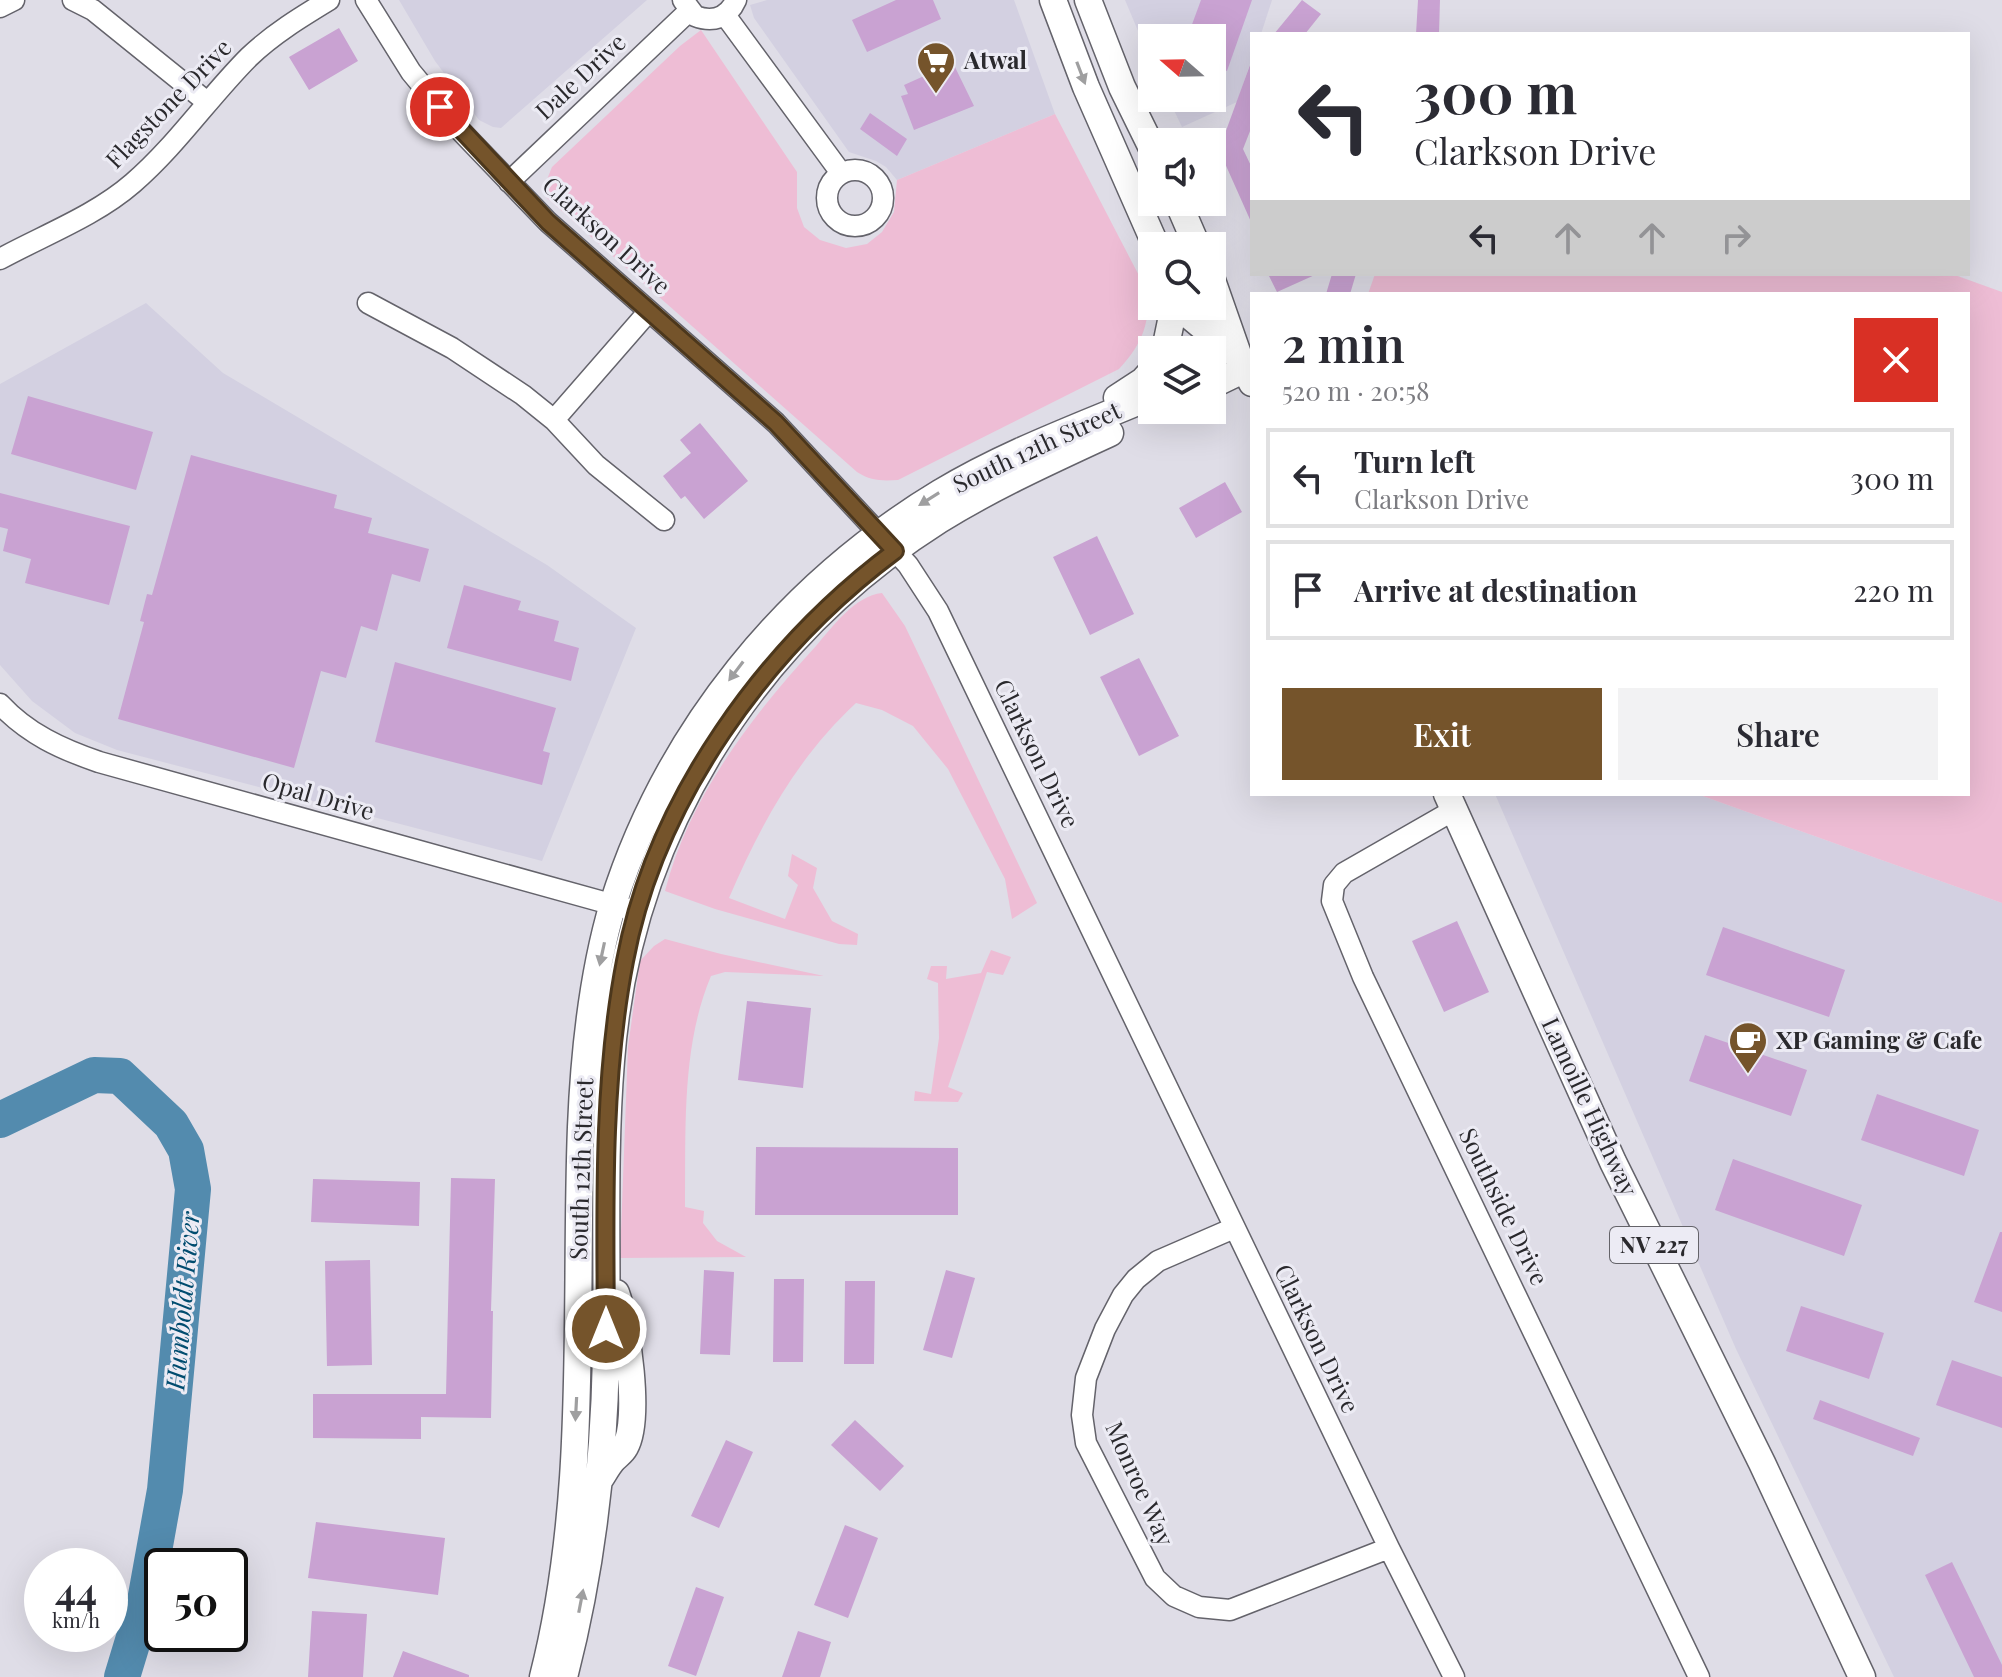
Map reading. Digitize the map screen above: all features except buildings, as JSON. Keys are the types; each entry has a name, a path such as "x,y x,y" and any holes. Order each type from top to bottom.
{"main road":[{"path":"1053,0 1086,87 1149,232"},
{"path":"1088,0 1122,87 1142,128"},
{"path":"1226,318 1245,370"},
{"path":"1193,320 1245,370"},
{"path":"1226,379 1245,370"},
{"path":"1037,446 1138,384"},
{"name":"South 12th Street","path":"543,1677 559,1605 572,1490 579,1347 584,1078 593,998 625,908 715,743 743,700 886,542 942,491 978,471 1138,402"},
{"name":"South 12th Street","path":"886,542 947,515 1009,480 1138,419"},
{"name":"Lamoille Highway","path":"1450,802 1613,1162 1762,1463 1862,1677"},
{"name":"South 12th Street","path":"564,1677 588,1565 598,1482 606,1357 611,1061 625,959 625,908"}],"street":[{"path":"0,7 14,0"},
{"path":"73,0 93,10 207,102"},
{"name":"Flagstone Drive","path":"0,259 108,202 130,185 155,164 251,55 281,30 329,0"},
{"name":"Clarkson Drive","path":"366,0 411,72 455,125 509,182 548,222 776,423 911,568 938,611 1454,1677"},
{"name":"Dale Drive","path":"509,182 686,6 702,19 718,19 731,8"},
{"path":"731,8 841,173"},
{"path":"368,303 452,348 523,395 554,420 596,465 664,520"},
{"path":"554,420 649,311"},
{"name":"Opal Drive","path":"0,704 17,721 44,739 99,762 625,908"},
{"name":"Southside Drive","path":"1450,802 1344,873 1334,885 1332,901 1370,992 1699,1677"},
{"name":"Monroe Way","path":"1234,1228 1158,1261 1136,1279 1123,1295 1105,1329 1086,1378 1082,1415 1086,1443 1155,1578 1174,1596 1199,1607 1230,1610 1389,1548"}],"shaded area":[{"path":"399,0 647,0 501,128 479,120 435,61"},
{"path":"767,0 1014,0 1055,114 897,180 876,161 849,152 754,18 750,5"},
{"path":"1125,0 1272,0 1262,32 1250,32 1250,64 1237,102 1226,107 1226,24 1138,24 1138,31"},
{"path":"701,30 797,172 797,208 804,227 820,240 846,248 867,244 882,232 894,212 897,180 1055,114 1138,274 1138,320 1146,320 1142,336 1138,336 1138,344 1119,369 898,480 877,480 857,472 546,197 546,182 552,167 680,46"},
{"path":"1175,112 1215,112 1182,127"},
{"path":"1374,276 1958,276 2002,292 2002,903 1703,796 1970,796 1970,292 1369,292"},
{"path":"146,303 223,373 547,565 636,628 542,861 117,750 75,733 32,701 0,665 0,384"},
{"path":"882,593 905,626 1037,903 1012,919 1005,879 948,769 913,726 882,710 856,703 815,747 782,794 729,898 785,919 798,885 788,876 792,854 817,868 813,888 832,921 858,934 857,945 839,944 715,909 665,891 676,856 706,791 746,729 845,613 872,595"},
{"path":"1496,796 1703,796 2002,903 2002,1677 1894,1677 1736,1349"},
{"path":"665,939 824,976 725,972 711,976 701,1003 694,1031 687,1090 685,1207 704,1211 703,1223 717,1241 746,1257 620,1258 628,1047 640,961"},
{"path":"991,950 1011,957 1003,975 987,972 948,1087 963,1093 958,1102 914,1101 915,1091 931,1094 939,1038 938,983 927,979 931,966 947,966 946,979 981,973"}],"waterway":[{"name":"Humboldt River","path":"0,1120 94,1075 120,1076 171,1124 186,1150 193,1189 165,1490 145,1601 122,1677"}],"place":[{"name":"Atwal","path":"936,95"},
{"name":"XP Gaming & Cafe","path":"1748,1075"}],"route":[{"path":"440,107 548,222 776,423 895,551 821,613 743,700 689,790 660,851 637,911 625,959 611,1061 606,1329"}]}
